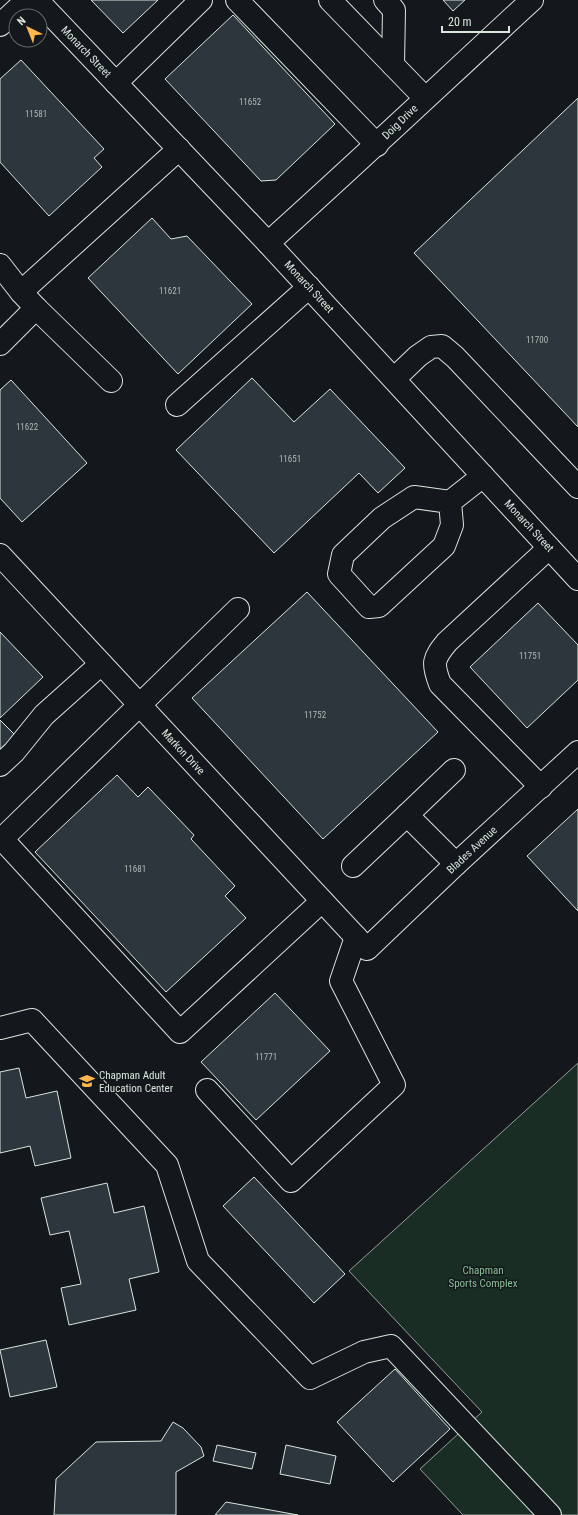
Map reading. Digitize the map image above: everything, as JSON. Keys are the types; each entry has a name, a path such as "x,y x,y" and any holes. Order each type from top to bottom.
{"street":[{"path":"0,24 27,0"},
{"name":"Monarch Street","path":"36,0 309,286 578,579"},
{"path":"116,83 201,0"},
{"path":"237,0 377,145"},
{"path":"330,0 425,98"},
{"path":"385,0 394,10 393,65"},
{"name":"Doig Drive","path":"268,243 377,145 425,98 532,0"},
{"path":"21,292 179,149"},
{"path":"0,266 36,308 111,381"},
{"path":"0,283 21,292"},
{"path":"177,405 309,286"},
{"path":"0,344 36,308"},
{"path":"394,379 418,356 431,347 442,346 455,357 578,486"},
{"path":"450,502 452,525 444,546 379,606 369,607 339,574 343,555 382,518 414,497 450,502 483,476"},
{"path":"541,787 440,684 434,669 437,655 448,642 549,548"},
{"name":"Markon Drive","path":"0,555 361,943"},
{"path":"238,609 2,839 180,1032 322,901"},
{"path":"0,765 14,752 44,715 101,664"},
{"name":"Blades Avenue","path":"361,943 456,864 578,752"},
{"path":"353,866 454,770"},
{"path":"407,815 456,864"},
{"path":"207,1090 291,1181 394,1085 341,981 361,943"},
{"path":"0,1028 32,1020 167,1165 198,1261 310,1378 364,1352 391,1346 550,1515"}],"green space":[{"name":"Chapman Sports Complex","path":"578,1063 578,1515 463,1515 420,1469 482,1412 349,1271"}],"building":[{"path":"91,0 158,0 123,33"},
{"path":"443,0 465,0 453,11"},
{"path":"233,15 335,124 276,180 261,181 165,79"},
{"path":"21,60 104,149 94,158 102,167 49,216 0,162 0,79"},
{"path":"578,98 578,427 414,253"},
{"path":"152,218 171,239 187,236 252,304 178,374 88,278"},
{"path":"252,378 294,422 330,389 405,468 378,493 359,473 274,553 176,450"},
{"path":"11,380 87,463 22,522 0,498 0,390"},
{"path":"307,592 438,732 323,839 192,698"},
{"path":"538,603 578,645 578,680 527,728 470,667"},
{"path":"0,632 43,677 0,718"},
{"path":"0,720 16,736 0,752"},
{"path":"117,775 138,797 148,787 194,835 191,839 235,886 225,896 246,918 166,992 35,852"},
{"path":"578,809 578,911 527,856"},
{"path":"275,993 330,1051 256,1120 201,1062"},
{"path":"19,1068 26,1098 57,1091 71,1158 35,1166 30,1146 0,1153 0,1072"},
{"path":"254,1177 345,1274 314,1303 223,1206"},
{"path":"107,1183 114,1213 144,1206 159,1272 129,1279 136,1310 69,1325 61,1288 81,1284 69,1231 50,1235 41,1198"},
{"path":"46,1340 57,1387 10,1397 0,1350"},
{"path":"395,1369 450,1429 393,1482 337,1422"},
{"path":"173,1422 183,1428 201,1447 204,1456 176,1472 176,1515 54,1515 56,1479 96,1442 161,1441"},
{"path":"217,1445 256,1453 252,1469 213,1461"},
{"path":"286,1445 336,1456 330,1484 280,1474"},
{"path":"226,1502 298,1515 215,1515"}],"place":[{"name":"Chapman Adult Education Center","path":"87,1081"}]}
